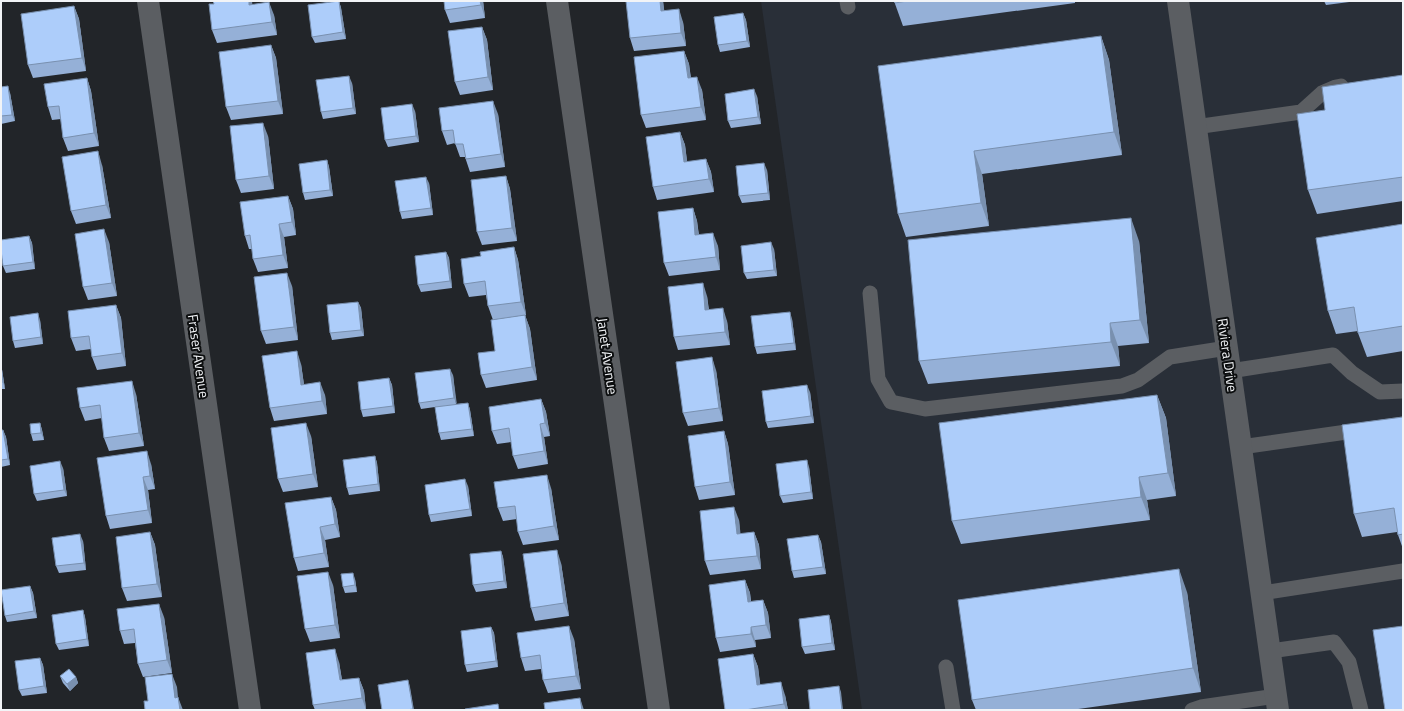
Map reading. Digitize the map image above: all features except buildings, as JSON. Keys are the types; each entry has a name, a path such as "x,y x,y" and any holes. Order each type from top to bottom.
{"street":[{"name":"Fraser Avenue","path":"148,1 250,710"},
{"name":"Janet Avenue","path":"557,1 659,710"},
{"name":"Riviera Drive","path":"1178,1 1277,703"}],"lane":[{"path":"1195,127 1301,112 1322,93 1336,87 1351,85"},
{"path":"870,293 878,379 891,402 925,410 1122,386 1138,380 1170,357 1227,348"},
{"path":"1230,371 1333,355 1352,373 1380,392 1403,391"},
{"path":"1241,447 1403,424"},
{"path":"1262,593 1403,571"},
{"path":"1270,651 1334,642 1349,662 1361,710"},
{"path":"946,667 953,710"},
{"path":"1192,710 1201,707 1277,703"}],"shaded area":[{"path":"761,1 1403,1 1403,710 862,710"}]}
